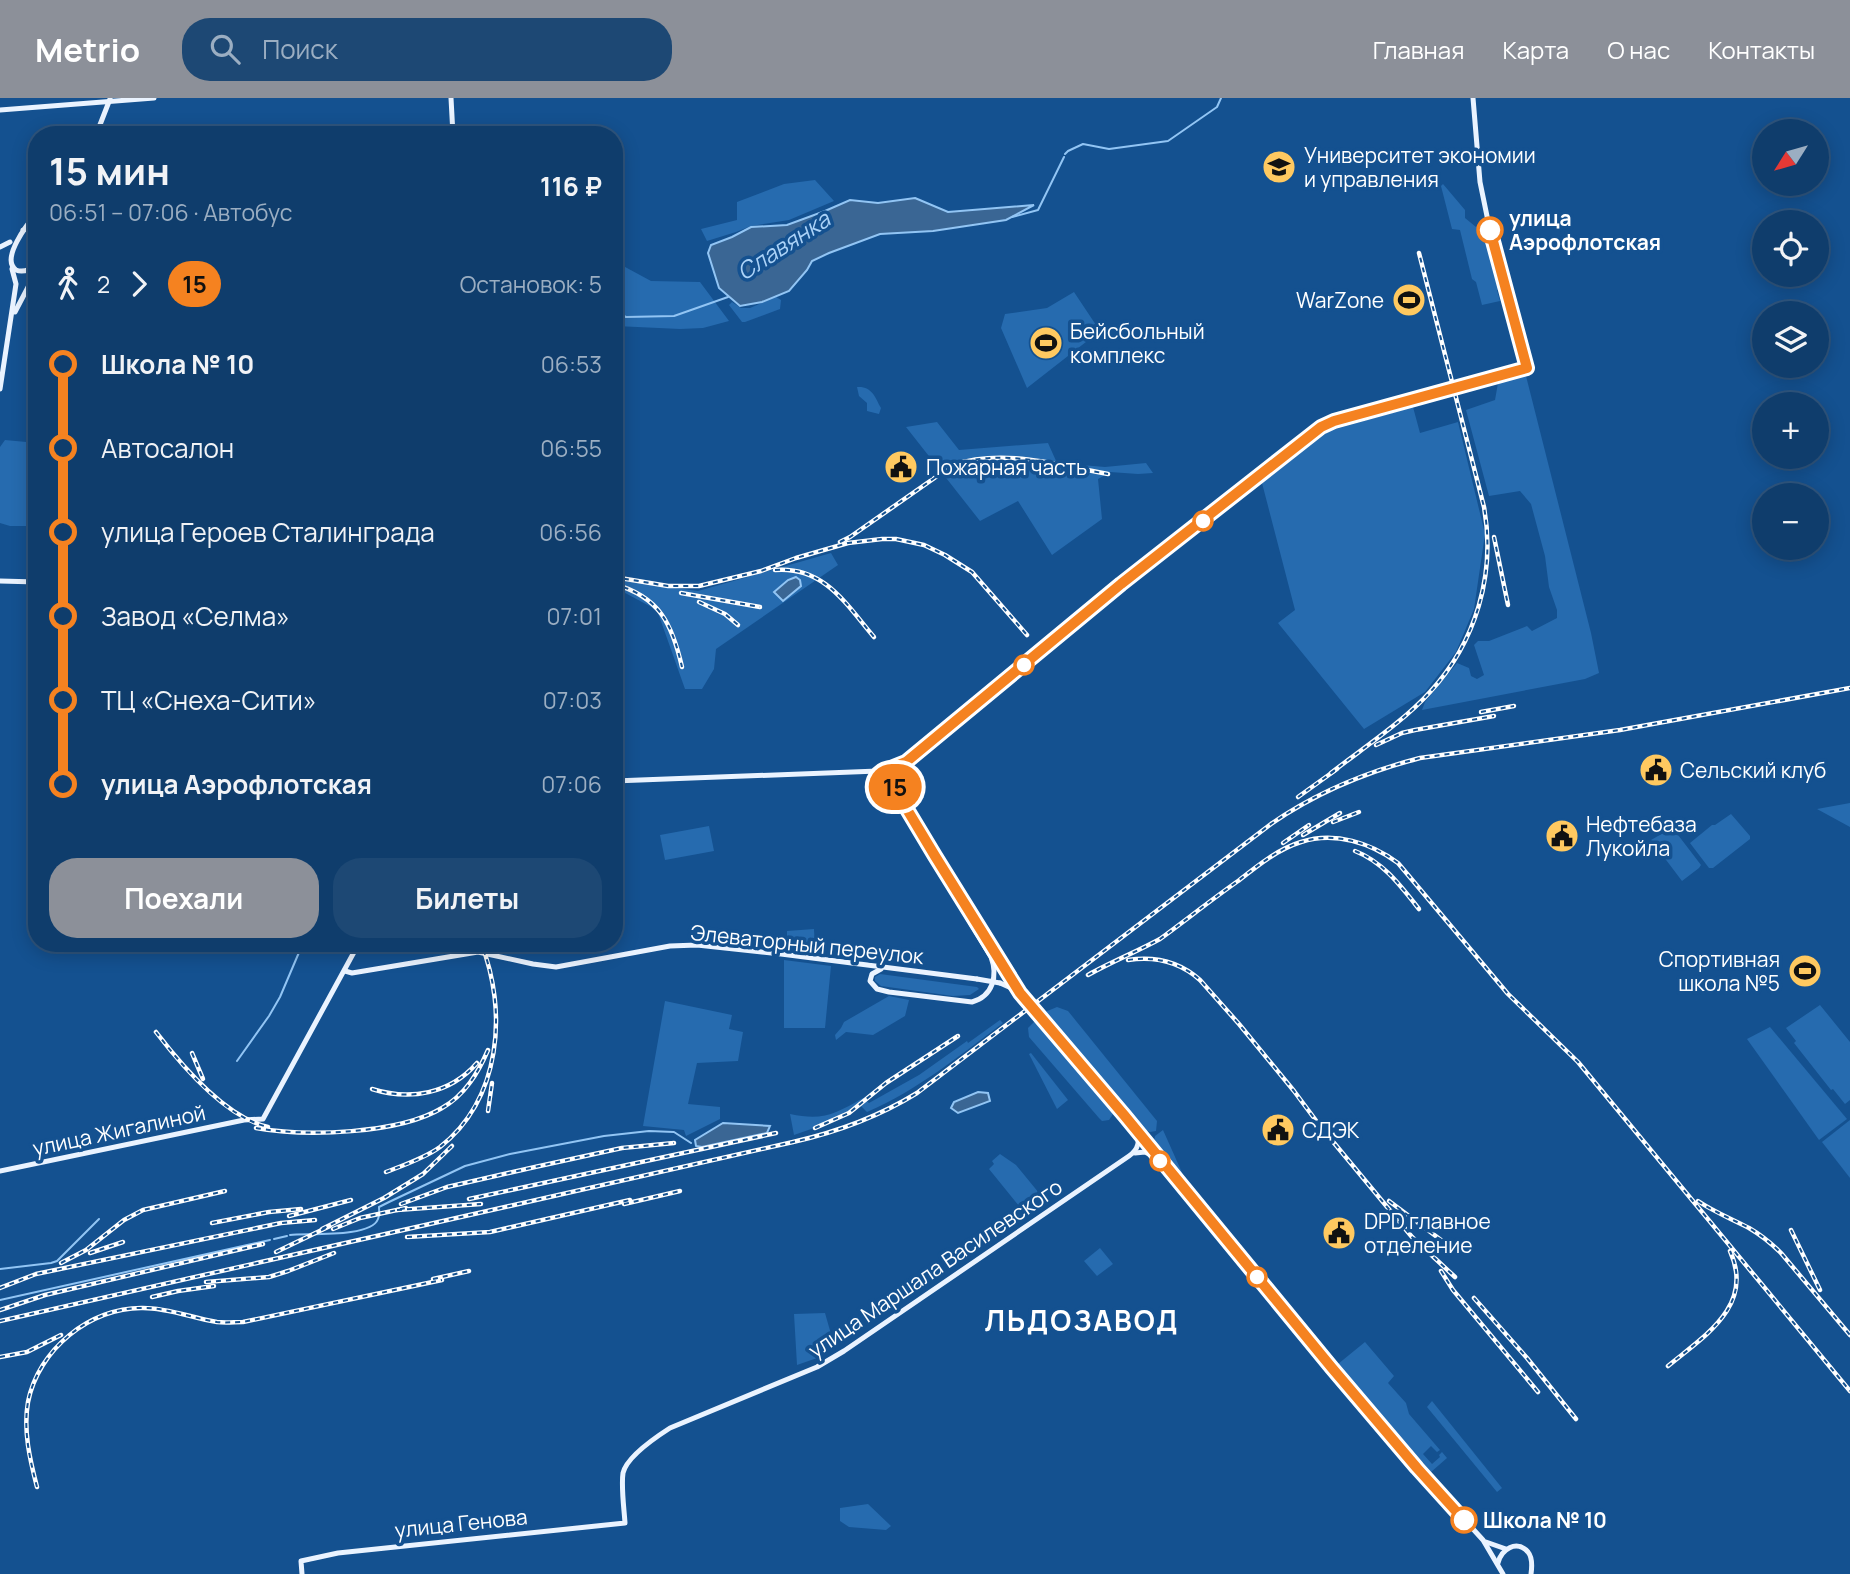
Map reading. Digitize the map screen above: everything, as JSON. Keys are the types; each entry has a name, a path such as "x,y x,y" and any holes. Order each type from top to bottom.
{"main road":[{"path":"1,110 110,99 154,98"},
{"path":"451,98 453,126"},
{"path":"623,781 886,770 906,762 1121,584 1321,427 1334,421 1527,368 1480,182 1473,98"},
{"path":"100,126 110,99"},
{"path":"0,247 10,242 28,223"},
{"path":"20,232 28,228"},
{"path":"0,389 16,284 6,257 10,242"},
{"path":"12,269 28,271"},
{"path":"12,318 28,286"},
{"path":"0,580 28,582"},
{"path":"886,770 935,856 1020,993 1394,1441 1483,1540 1503,1574"},
{"path":"885,968 870,977 877,989 972,1002 985,996 991,989 994,970 991,957 943,877 935,856"},
{"name":"Элеваторный переулок","path":"345,971 352,973 478,952 556,967 679,945 697,945 978,979 1010,986 1020,993"},
{"path":"345,971 354,952"},
{"name":"улица Жигалиной","path":"0,1171 244,1120 261,1120 345,971"},
{"path":"1129,1156 1137,1148 1136,1129"},
{"path":"1129,1156 1145,1152 1161,1161"},
{"name":"улица Маршала Василевского","path":"625,1523 623,1475 626,1466 644,1447 670,1428 831,1359 1129,1156"},
{"name":"улица Генова","path":"302,1574 301,1561 338,1553 625,1523"},
{"path":"1483,1540 1506,1549 1515,1547 1528,1552 1532,1564 1530,1573"},
{"path":"1498,1563 1506,1549"}],"shaded area":[{"path":"815,180 834,201 789,220 751,226 707,241 701,229 737,220 737,202 784,184"},
{"path":"1443,184 1465,210 1465,218 1476,227 1482,224 1501,288 1497,290 1500,301 1482,305 1476,282 1472,279 1460,230 1452,229 1441,186"},
{"path":"623,266 651,281 700,282 729,321 703,328 623,326"},
{"name":"Бейсбольный комплекс","path":"1074,292 1100,331 1027,388 1001,328 1005,314 1047,308"},
{"path":"776,297 781,300 780,309 745,322 742,322 729,305 732,302 741,308 750,308"},
{"path":"1526,376 1599,673 1585,679 1422,710 1425,702 1457,663 1469,668 1471,676 1477,679 1484,675 1474,645 1478,641 1489,641 1527,626 1532,631 1557,618 1531,504 1520,491 1489,496 1466,410 1495,400 1498,383"},
{"path":"857,387 866,388 872,393 881,408 879,414 867,411 867,403 859,396"},
{"path":"1413,407 1420,433 1458,422 1485,534 1474,609 1456,652 1425,692 1364,729 1278,623 1295,610 1262,483 1329,431"},
{"path":"937,422 959,450 1048,443 1057,463 1105,467 1146,463 1153,473 1110,472 1098,479 1102,519 1052,555 1018,501 980,521 906,427"},
{"path":"5,440 28,442 26,526 0,523 0,447"},
{"path":"831,553 838,565 716,649 714,669 702,689 685,689 657,610 623,592 623,581 698,591"},
{"path":"1850,803 1850,827 1817,809"},
{"path":"1731,814 1750,839 1713,868 1709,868 1690,843"},
{"path":"709,826 714,851 665,860 660,835"},
{"path":"1675,831 1701,865 1682,881 1651,840"},
{"path":"814,929 815,951 787,951 787,931"},
{"path":"784,960 831,966 825,1028 784,1028"},
{"path":"880,974 979,989 970,995 953,996 881,986 875,981 875,977"},
{"path":"889,996 909,1000 905,1016 873,1035 846,1032 836,1040 835,1035 844,1022"},
{"path":"665,1001 732,1015 729,1029 743,1032 738,1061 697,1063 688,1104 720,1107 720,1119 686,1136 684,1130 643,1126"},
{"path":"1820,1005 1850,1042 1850,1100 1845,1104 1794,1043 1796,1041 1786,1028"},
{"path":"1057,1007 1068,1011 1157,1121 1156,1131 1146,1130 1045,1012"},
{"path":"1037,1019 1111,1110 1113,1114 1109,1120 1102,1121 1099,1118 1029,1037 1028,1028"},
{"path":"1000,1020 1003,1023 938,1072 904,1093 867,1112 860,1105 836,1119 794,1135 790,1114 811,1117 828,1115 863,1098 869,1103 919,1075"},
{"path":"1770,1027 1847,1119 1819,1140 1747,1039"},
{"path":"1031,1053 1068,1100 1057,1109 1029,1054"},
{"path":"1850,1120 1850,1178 1822,1142"},
{"path":"1163,1130 1184,1177 1154,1141 1155,1136"},
{"path":"1000,1154 1016,1165 1039,1193 1041,1198 1024,1212 989,1169 994,1164 992,1161"},
{"path":"1100,1248 1113,1264 1097,1276 1084,1261"},
{"path":"825,1313 831,1334 816,1347 820,1357 797,1365 794,1314"},
{"path":"1365,1342 1394,1376 1388,1383 1406,1403 1409,1414 1440,1450 1437,1452 1431,1446 1423,1454 1432,1464 1442,1452 1447,1458 1431,1472 1338,1364"},
{"path":"1432,1401 1502,1488 1497,1492 1427,1407"},
{"path":"868,1504 891,1526 886,1530 849,1527 840,1521 840,1508"}],"water":[{"path":"915,198 948,212 1034,205 1006,220 933,231 880,234 812,261 789,291 762,302 740,306 719,288 708,253 711,245 751,227 787,225 850,200 878,203"},
{"path":"796,577 801,586 783,601 774,592"},
{"path":"978,1092 988,1093 990,1101 958,1113 951,1108 954,1102"},
{"path":"723,1123 770,1126 767,1133 696,1146 695,1140"}],"waterway":[{"name":"Славянка","path":"1065,154 1083,144 1109,149 1168,141 1217,107 1221,98"},
{"name":"Славянка","path":"1012,217 1038,210 1064,157"},
{"name":"Славянка","path":"623,316 674,316 728,297"},
{"name":"Славянка","path":"237,1061 280,997 299,952"},
{"path":"290,1235 364,1229 378,1219 379,1207 465,1166 510,1154 604,1136 649,1131 674,1132 691,1143"},
{"name":"Славянка","path":"0,1269 57,1261 99,1219"},
{"path":"274,1239 287,1236"},
{"path":"0,1300 270,1240"}],"railway":[{"path":"1331,773 1408,714 1430,692 1460,651 1479,606 1484,582 1487,557 1484,507 1419,253"},
{"path":"840,542 953,465 972,460 1011,458 1108,474"},
{"path":"1494,537 1508,605"},
{"path":"623,578 668,586 699,586 761,571 848,543 896,539 924,545 972,572 1027,635"},
{"path":"775,570 792,570 820,581 843,600 874,637"},
{"path":"623,587 643,596 662,614 674,638 682,667"},
{"path":"681,593 760,607"},
{"path":"699,602 725,614 738,625"},
{"path":"0,1321 825,1134 872,1116 917,1093 1271,824 1306,802 1343,784 1420,758 1620,730 1850,688"},
{"path":"1481,712 1514,706"},
{"path":"1376,745 1402,733 1494,716"},
{"path":"1298,797 1337,769"},
{"path":"1333,822 1359,812"},
{"path":"1303,835 1340,813"},
{"path":"1283,843 1309,825"},
{"path":"1088,975 1160,939 1260,864 1292,845 1314,839 1340,839 1364,845 1387,856 1398,863 1508,994 1578,1062 1850,1391"},
{"path":"1355,851 1383,868 1419,909"},
{"path":"386,1172 440,1147 460,1127 476,1104 487,1079 494,1052 496,1025 495,997 484,952"},
{"path":"1128,960 1167,962 1200,980 1412,1237 1455,1277"},
{"path":"156,1032 178,1060 221,1102 236,1113 268,1127"},
{"path":"815,1128 849,1113 886,1083 958,1036"},
{"path":"256,1128 300,1132 352,1131 424,1117 450,1103 464,1090 488,1050"},
{"path":"192,1053 203,1079"},
{"path":"372,1089 401,1094 429,1092 455,1082 477,1063"},
{"path":"488,1111 492,1083"},
{"path":"469,1199 776,1133"},
{"path":"401,1204 447,1187 535,1167 622,1148 674,1143"},
{"path":"322,1229 384,1198 423,1174 452,1146"},
{"path":"61,1263 86,1250 124,1220 143,1210 225,1191"},
{"path":"624,1204 680,1191"},
{"path":"289,1216 351,1200"},
{"path":"407,1237 490,1232 630,1200"},
{"path":"1389,1201 1453,1249"},
{"path":"1698,1201 1762,1236 1781,1253 1850,1335"},
{"path":"397,1210 481,1204"},
{"path":"333,1229 360,1218 406,1208"},
{"path":"212,1223 301,1209"},
{"path":"0,1288 36,1274 281,1223 315,1220"},
{"path":"276,1252 330,1226"},
{"path":"1791,1230 1820,1290"},
{"path":"90,1253 123,1242"},
{"path":"0,1310 45,1295 263,1244"},
{"path":"1668,1366 1710,1331 1731,1304 1736,1288 1736,1271 1730,1251"},
{"path":"206,1282 269,1277 334,1253"},
{"path":"433,1279 469,1271"},
{"path":"1441,1271 1453,1290 1538,1392"},
{"path":"37,1487 27,1435 28,1402 43,1365 69,1335 86,1324 104,1315 143,1308 217,1322 243,1322 442,1280"},
{"path":"152,1297 214,1286"},
{"path":"1474,1298 1576,1419"},
{"path":"0,1357 27,1352 61,1335"}],"bus line":[{"name":"15","path":"1464,1520 1332,1368 1020,993 935,856 886,770 906,762 1121,584 1321,427 1334,421 1527,368 1490,230"}],"place":[{"name":"Университет экономии и управления","path":"1279,167"},
{"name":"улица Аэрофлотская","path":"1490,230"},
{"name":"WarZone","path":"1409,300"},
{"name":"Бейсбольный комплекс","path":"1046,343"},
{"name":"Пожарная часть","path":"901,467"},
{"name":"Сельский клуб","path":"1656,770"},
{"name":"Нефтебаза Лукойла","path":"1562,836"},
{"name":"Спортивная школа №5","path":"1805,971"},
{"name":"СДЭК","path":"1278,1130"},
{"name":"DPD главное отделение","path":"1339,1233"},
{"name":"Школа № 10","path":"1464,1520"}],"district":[{"name":"ЛЬДОЗАВОД","path":"1082,1320"}]}
